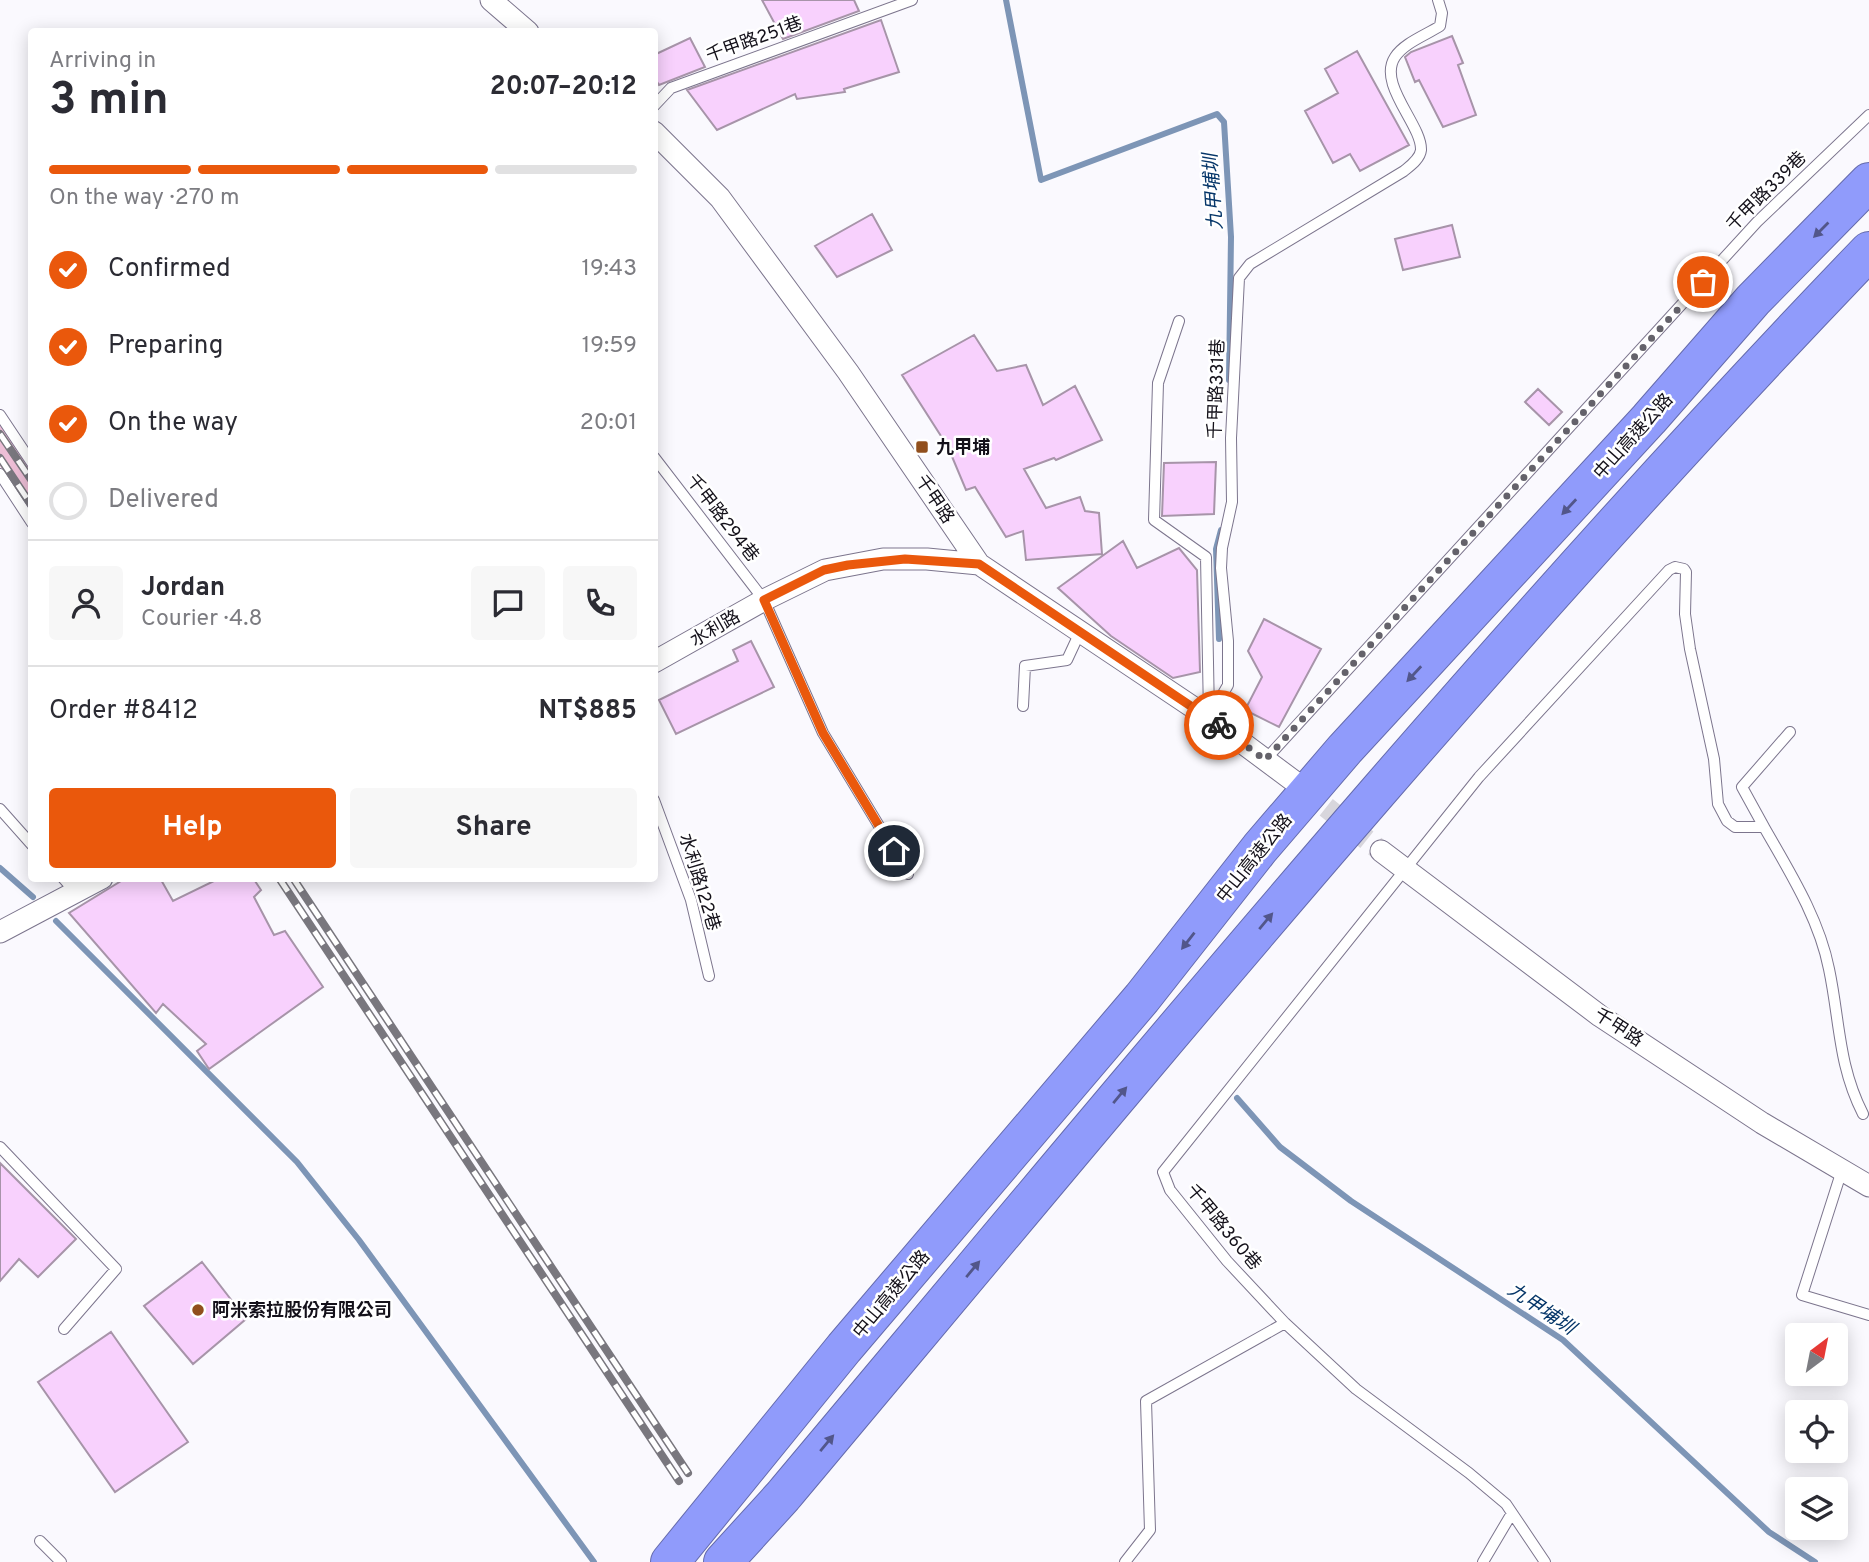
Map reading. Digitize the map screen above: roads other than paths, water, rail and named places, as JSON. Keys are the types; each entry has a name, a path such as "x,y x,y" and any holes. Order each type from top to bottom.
{"highway":[{"name":"中山高速公路","path":"670,1562 844,1348 1142,998 1261,848 1345,749 1649,419 1753,300 1869,182"},
{"path":"723,1562 783,1496 1316,862 1617,518 1869,251"},
{"path":"644,1562 844,1348"},
{"path":"735,1562 783,1496"}],"street":[{"path":"491,0 523,28"},
{"name":"千甲路","path":"658,136 720,198 848,372 979,564 1209,718 1295,782"},
{"name":"水利路","path":"658,660 764,600 824,570 905,559 979,564"},
{"name":"千甲路","path":"1381,851 1600,1016 1762,1123 1869,1186"},
{"path":"0,932 69,886"}],"lane":[{"name":"千甲路251巷","path":"658,102 671,88 912,0"},
{"name":"千甲路331巷","path":"1209,718 1228,685 1221,568 1222,548 1232,502 1231,438 1239,278 1250,264 1404,171 1420,152 1391,76 1391,65 1401,49 1440,26 1443,13 1438,0"},
{"name":"千甲路339巷","path":"1265,760 1757,222 1869,115"},
{"path":"1179,321 1158,383 1154,520 1206,556 1209,718"},
{"path":"0,415 28,457"},
{"name":"千甲路294巷","path":"658,462 764,600 823,733 908,874"},
{"path":"0,474 28,517"},
{"path":"1406,871 1479,777 1669,570 1675,567 1686,572 1685,614 1689,649 1714,759 1718,804 1727,821 1735,827 1764,827"},
{"path":"1023,706 1025,666 1067,660 1080,632"},
{"path":"1790,732 1742,787 1787,865 1817,929 1829,967 1842,1058 1850,1088 1863,1114"},
{"path":"0,809 28,840"},
{"name":"水利路122巷","path":"658,811 691,900 709,976"},
{"name":"千甲路360巷","path":"1406,871 1163,1172 1170,1190 1227,1261 1285,1323 1356,1389 1506,1504 1545,1562"},
{"path":"0,1147 116,1269 64,1329"},
{"path":"1842,1170 1802,1295 1869,1315"},
{"path":"1125,1562 1150,1530 1146,1401 1285,1323"},
{"path":"1483,1562 1512,1513"},
{"path":"40,1541 61,1562"}],"waterway":[{"name":"九甲埔圳","path":"1006,0 1041,180 1217,114 1224,122 1231,237 1229,380"},
{"name":"九甲埔圳","path":"1219,639 1216,549 1221,530"},
{"path":"0,868 33,897"},
{"path":"56,921 297,1162 359,1240 594,1562"},
{"name":"九甲埔圳","path":"1237,1098 1280,1147 1351,1201 1563,1340 1769,1532 1815,1562"}],"tunnel":[{"path":"1302,788 1381,851"}],"railway":[{"path":"0,434 28,475"},
{"path":"0,458 28,500"},
{"path":"282,882 679,1481"},
{"path":"296,882 688,1473"}],"place":[{"name":"九甲埔","path":"922,447"},
{"name":"阿米索拉股份有限公司","path":"198,1310"}]}
